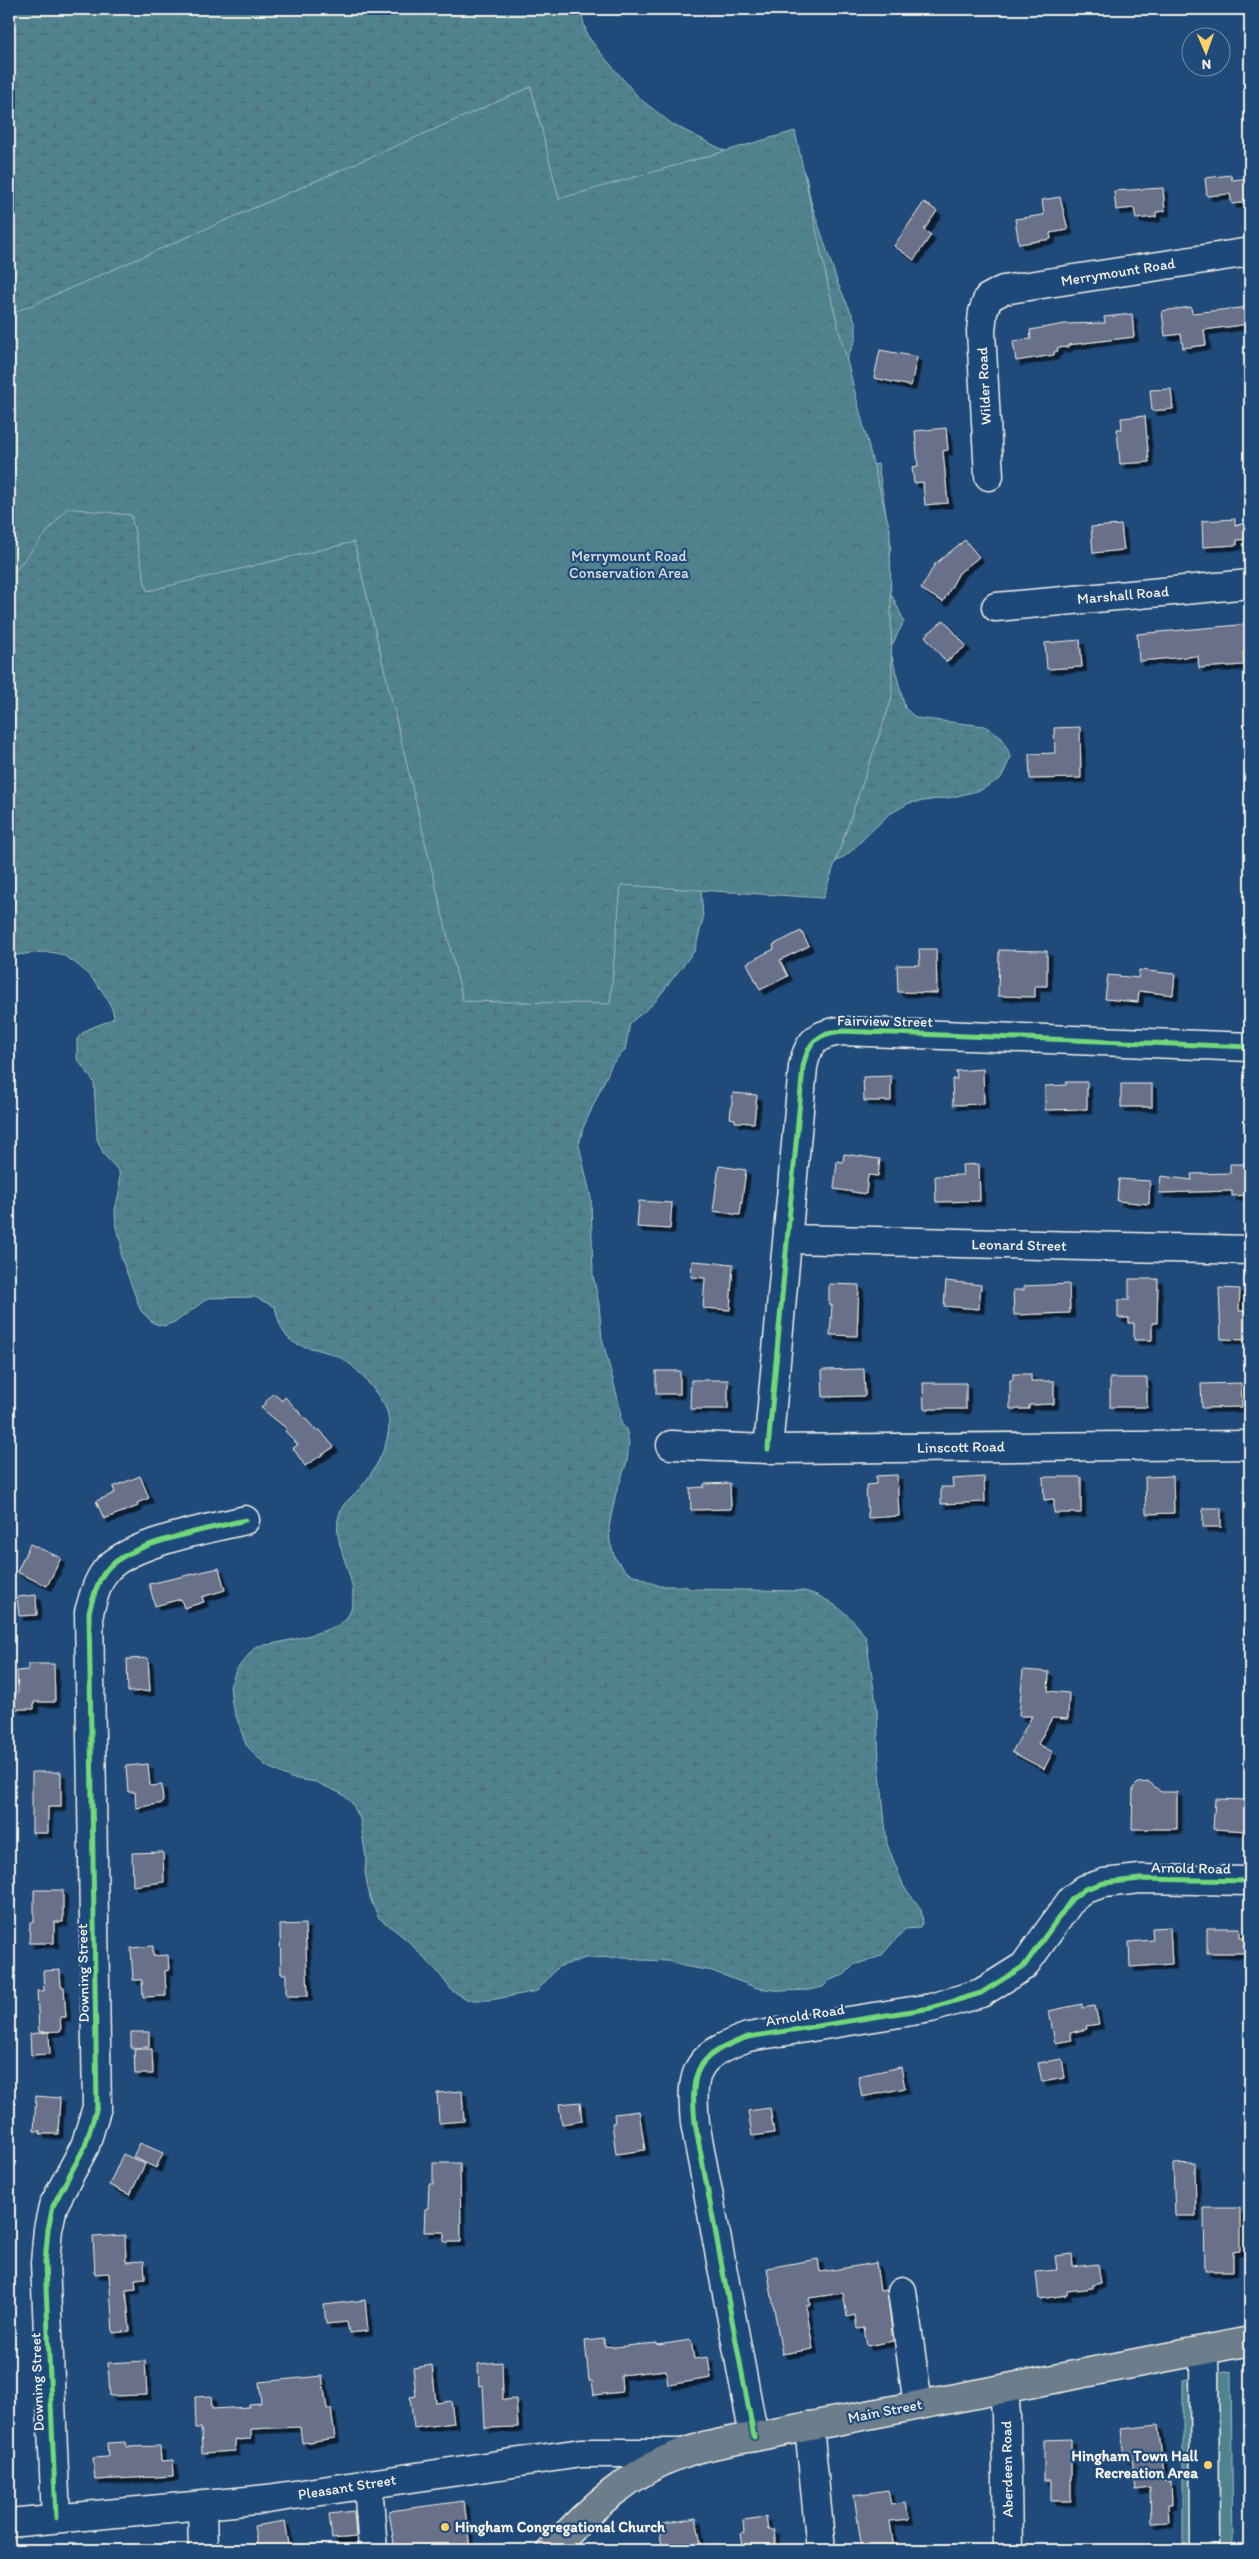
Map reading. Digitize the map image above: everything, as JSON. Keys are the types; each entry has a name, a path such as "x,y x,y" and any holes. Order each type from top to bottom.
{"main road":[{"name":"Main Street","path":"552,2550 574,2526 627,2481 651,2466 684,2453 809,2426 1250,2341"}],"street":[{"name":"Merrymount Road","path":"988,298 1004,290 1250,252"},
{"name":"Wilder Road","path":"988,298 983,312 981,331 989,476"},
{"name":"Marshall Road","path":"996,607 1250,584"},
{"name":"Fairview Street","path":"768,1449 803,1067 806,1051 813,1041 827,1033 1250,1047"},
{"name":"Leonard Street","path":"788,1239 1250,1250"},
{"name":"Linscott Road","path":"671,1445 768,1449 1250,1444"},
{"name":"Downing Street","path":"56,2518 45,2263 48,2229 56,2199 85,2146 97,2106 89,1612 103,1573 116,1560 156,1543 245,1520"},
{"name":"Arnold Road","path":"754,2437 695,2123 694,2078 708,2057 720,2047 748,2038 931,2008 981,1993 1024,1966 1072,1899 1085,1889 1104,1882 1140,1879 1250,1882"},
{"path":"902,2292 918,2405"},
{"path":"1204,2350 1205,2550"},
{"name":"Aberdeen Road","path":"1004,2389 1008,2550"},
{"path":"809,2426 821,2550"},
{"name":"Pleasant Street","path":"9,2523 202,2506 581,2453 684,2453"},
{"path":"368,2484 373,2550"},
{"path":"202,2506 203,2550"}],"green space":[{"path":"9,9 580,9 587,35 599,51 639,98 672,124 729,153 794,160 806,176 811,202 838,284 856,323 856,338 843,368 862,467 878,464 891,546 887,585 904,621 890,649 905,708 916,718 985,726 1002,738 1011,757 1001,778 981,790 953,797 909,803 888,815 848,854 799,886 701,888 703,919 695,950 653,1004 630,1023 625,1050 612,1064 583,1128 579,1145 591,1198 593,1275 599,1304 602,1338 620,1407 621,1423 626,1429 629,1442 627,1462 616,1493 609,1527 610,1542 615,1558 627,1572 659,1586 685,1586 690,1589 804,1591 840,1608 866,1638 877,1709 879,1762 887,1844 904,1887 921,1909 923,1922 919,1928 905,1929 881,1956 854,1965 844,1975 830,1980 823,1987 810,1990 782,1991 757,1988 712,1971 683,1966 668,1961 639,1960 626,1957 586,1958 558,1967 537,1991 491,2000 469,2000 452,1991 438,1972 407,1940 378,1917 370,1898 365,1873 366,1858 360,1819 352,1803 342,1794 316,1782 291,1778 266,1766 246,1745 232,1704 230,1687 236,1670 256,1646 290,1640 331,1628 346,1619 352,1607 351,1580 342,1553 337,1525 342,1508 366,1481 378,1461 387,1439 388,1417 385,1407 377,1394 352,1366 339,1357 305,1347 290,1340 279,1323 275,1307 255,1297 208,1298 177,1321 164,1326 153,1323 141,1311 121,1257 121,1240 116,1228 115,1210 120,1189 119,1171 104,1155 97,1139 94,1082 77,1059 77,1039 85,1031 114,1018 112,1009 93,979 65,956 45,952 9,956"},
{"name":"Merrymount Road Conservation Area","path":"531,87 559,199 795,131 830,294 890,530 892,698 823,898 621,885 610,1004 463,1001 354,542 147,591 131,515 67,508 9,578 9,315"},
{"name":"Hingham Town Hall Recreation Area","path":"1231,2371 1233,2550 1183,2550 1183,2380"}],"building":[{"path":"1231,175 1232,180 1250,178 1250,202 1232,204 1230,194 1207,196 1205,178"},
{"path":"1163,188 1165,211 1156,212 1156,217 1136,219 1134,208 1116,210 1114,191"},
{"path":"1060,197 1068,230 1050,233 1051,239 1019,244 1015,219 1044,215 1042,200"},
{"path":"924,202 937,211 924,230 931,235 914,260 894,246"},
{"path":"1191,307 1192,313 1250,307 1250,324 1204,330 1206,345 1183,348 1181,334 1165,336 1162,311"},
{"path":"1132,314 1134,337 1068,345 1068,347 1057,348 1058,351 1054,352 1054,355 1016,361 1013,341 1031,339 1030,330 1065,324 1105,323 1104,317"},
{"path":"880,350 917,357 911,386 874,378"},
{"path":"1171,389 1173,409 1152,411 1150,390"},
{"path":"1145,416 1149,462 1120,464 1117,429 1122,429 1121,418"},
{"path":"946,428 948,450 943,451 948,503 925,505 923,482 914,483 912,467 918,466 915,431"},
{"path":"1235,519 1235,525 1250,523 1250,539 1237,540 1237,545 1203,547 1202,521"},
{"path":"1121,525 1124,550 1093,553 1091,527"},
{"path":"965,540 979,557 959,573 943,602 921,589 935,564"},
{"path":"944,620 966,646 946,662 925,636"},
{"path":"1250,624 1250,651 1243,652 1244,665 1199,668 1198,656 1139,661 1137,634"},
{"path":"1080,640 1082,667 1047,669 1045,643"},
{"path":"1080,727 1081,778 1030,779 1029,754 1055,753 1054,728"},
{"path":"801,931 809,946 780,960 788,976 760,990 747,963 774,949 773,945"},
{"path":"919,949 936,949 937,993 898,992 897,965 920,965"},
{"path":"999,950 1047,951 1047,986 1035,986 1035,997 998,996"},
{"path":"1139,970 1175,974 1173,995 1139,991 1138,1002 1105,999 1108,975 1138,978"},
{"path":"983,1069 984,1104 953,1105 952,1079 957,1079 956,1071"},
{"path":"891,1076 891,1101 864,1101 863,1077"},
{"path":"1066,1082 1087,1082 1087,1109 1045,1110 1045,1086 1066,1085"},
{"path":"1121,1084 1152,1084 1152,1107 1121,1107"},
{"path":"733,1093 757,1095 754,1123 735,1122 735,1119 730,1118"},
{"path":"844,1154 880,1159 878,1176 868,1175 866,1194 834,1189 837,1161 843,1162"},
{"path":"979,1164 980,1201 936,1202 935,1176 963,1175 962,1165"},
{"path":"1230,1164 1250,1164 1250,1195 1232,1196 1232,1191 1159,1193 1161,1176 1192,1180 1191,1174 1230,1173"},
{"path":"719,1166 746,1170 740,1215 713,1211"},
{"path":"1119,1179 1150,1181 1149,1204 1117,1201"},
{"path":"639,1201 672,1203 670,1229 637,1227"},
{"path":"692,1261 733,1264 730,1310 703,1308 705,1278 691,1277"},
{"path":"1129,1279 1158,1279 1157,1323 1152,1323 1152,1340 1134,1340 1134,1323 1129,1323 1129,1318 1118,1318 1118,1300 1129,1300"},
{"path":"946,1281 981,1285 979,1309 944,1306"},
{"path":"829,1284 859,1285 857,1336 830,1335 832,1305 829,1305"},
{"path":"1069,1284 1070,1313 1014,1315 1013,1290 1024,1290 1024,1286"},
{"path":"1219,1288 1240,1289 1239,1311 1249,1311 1248,1340 1221,1339"},
{"path":"864,1369 865,1396 823,1397 822,1370"},
{"path":"656,1371 680,1371 680,1394 656,1394"},
{"path":"1013,1374 1031,1374 1031,1381 1054,1381 1054,1404 1029,1405 1029,1409 1010,1409 1010,1380 1013,1380"},
{"path":"1110,1378 1147,1378 1147,1407 1110,1407"},
{"path":"691,1380 728,1380 728,1409 690,1409"},
{"path":"923,1383 966,1383 966,1409 924,1409"},
{"path":"1241,1383 1242,1407 1202,1408 1201,1384"},
{"path":"273,1393 282,1401 285,1397 317,1431 319,1429 334,1447 305,1466 293,1448 298,1445 285,1431 287,1429 261,1408"},
{"path":"897,1475 899,1516 868,1518 866,1485 876,1484 876,1476"},
{"path":"140,1476 149,1498 137,1503 138,1506 104,1519 96,1501 115,1493 113,1487"},
{"path":"1173,1476 1174,1513 1146,1514 1145,1477"},
{"path":"984,1477 985,1502 941,1504 941,1487 953,1487 952,1479"},
{"path":"1043,1477 1081,1477 1081,1513 1054,1513 1054,1499 1044,1500"},
{"path":"730,1483 731,1509 691,1510 690,1488 704,1487 704,1484"},
{"path":"1203,1508 1221,1508 1221,1527 1203,1527"},
{"path":"30,1544 61,1558 47,1586 17,1572"},
{"path":"219,1568 225,1590 202,1597 204,1602 184,1608 181,1599 155,1606 149,1584"},
{"path":"36,1595 37,1615 19,1616 17,1597"},
{"path":"148,1658 150,1691 128,1692 127,1659"},
{"path":"28,1664 54,1664 55,1702 34,1702 34,1709 15,1709 15,1693 18,1693 17,1671 28,1670"},
{"path":"1023,1670 1049,1672 1048,1691 1069,1693 1068,1719 1052,1718 1038,1744 1053,1752 1044,1769 1012,1752 1032,1716 1019,1716"},
{"path":"148,1764 150,1786 162,1785 163,1803 136,1808 135,1792 128,1792 126,1766"},
{"path":"32,1772 61,1772 61,1807 48,1807 48,1833 32,1833"},
{"path":"1149,1782 1161,1792 1177,1792 1177,1829 1132,1829 1133,1788 1138,1783"},
{"path":"1215,1799 1248,1800 1248,1831 1213,1829"},
{"path":"163,1852 164,1882 133,1886 132,1853"},
{"path":"34,1890 63,1890 63,1922 54,1922 54,1943 29,1943 30,1922 34,1922"},
{"path":"305,1924 308,1996 286,1996 286,1974 281,1974 280,1925"},
{"path":"1170,1927 1172,1964 1130,1967 1129,1942 1153,1940 1152,1928"},
{"path":"1207,1928 1240,1928 1240,1937 1250,1937 1250,1953 1207,1953"},
{"path":"153,1946 153,1956 168,1955 169,1970 165,1971 166,1996 143,1997 142,1980 133,1980 131,1948"},
{"path":"60,1970 61,1987 64,1987 66,2017 60,2017 61,2031 39,2032 37,1991 44,1991 43,1971"},
{"path":"1082,2004 1082,2008 1095,2006 1099,2024 1086,2026 1087,2029 1070,2033 1072,2040 1055,2043 1049,2011"},
{"path":"49,2032 50,2054 31,2055 30,2034"},
{"path":"131,2032 149,2032 149,2047 131,2048"},
{"path":"134,2049 152,2049 153,2074 135,2074"},
{"path":"1062,2059 1065,2078 1042,2082 1038,2063"},
{"path":"901,2067 905,2088 862,2097 858,2076"},
{"path":"462,2091 464,2121 439,2123 437,2093"},
{"path":"36,2096 60,2098 58,2134 40,2134 40,2131 34,2131"},
{"path":"580,2102 582,2121 562,2124 559,2104"},
{"path":"770,2108 774,2133 752,2136 748,2111"},
{"path":"639,2111 645,2150 616,2154 612,2123 615,2122 614,2114"},
{"path":"140,2143 163,2153 156,2168 133,2157"},
{"path":"123,2154 145,2164 130,2195 109,2185"},
{"path":"433,2163 460,2163 461,2242 444,2242 444,2232 424,2232 429,2184 433,2184"},
{"path":"1195,2163 1196,2216 1175,2216 1173,2164"},
{"path":"1204,2208 1240,2208 1240,2251 1233,2252 1233,2271 1205,2271"},
{"path":"125,2235 126,2262 144,2261 145,2278 135,2279 136,2289 126,2290 130,2331 113,2333 109,2273 95,2274 93,2237"},
{"path":"1072,2254 1073,2267 1098,2264 1101,2283 1093,2285 1093,2288 1067,2291 1067,2295 1039,2299 1036,2272 1057,2270 1055,2256"},
{"path":"818,2259 820,2272 876,2263 880,2291 887,2290 893,2341 867,2346 864,2328 857,2329 855,2315 847,2317 843,2293 809,2298 810,2305 806,2305 813,2349 782,2354 767,2268"},
{"path":"365,2300 368,2331 349,2333 347,2322 326,2324 324,2305"},
{"path":"604,2339 605,2346 614,2347 657,2343 657,2345 691,2340 694,2359 708,2357 711,2378 668,2385 666,2370 621,2375 622,2392 594,2395 592,2381 589,2381 585,2341"},
{"path":"145,2361 147,2395 110,2396 108,2363"},
{"path":"502,2362 503,2400 516,2399 518,2427 485,2428 483,2385 479,2386 478,2364"},
{"path":"432,2365 436,2403 451,2401 454,2423 414,2428 410,2397 416,2396 413,2368"},
{"path":"322,2376 327,2409 331,2409 335,2438 302,2443 300,2427 251,2429 251,2439 235,2440 235,2451 202,2453 201,2428 196,2428 195,2397 211,2396 212,2409 249,2407 249,2404 261,2403 259,2382"},
{"path":"1158,2425 1165,2482 1171,2481 1172,2504 1168,2504 1169,2522 1151,2523 1150,2488 1136,2490 1132,2458 1124,2459 1121,2429"},
{"path":"1071,2439 1071,2501 1051,2501 1051,2480 1044,2480 1044,2440"},
{"path":"126,2442 127,2447 160,2446 161,2461 173,2460 174,2476 95,2480 93,2458 108,2457 107,2443"},
{"path":"888,2490 891,2505 906,2503 909,2519 890,2521 894,2550 862,2550 854,2495"},
{"name":"Hingham Congregational Church","path":"464,2501 470,2548 395,2550 389,2511"},
{"path":"354,2511 356,2537 332,2539 329,2514"},
{"path":"766,2517 768,2530 774,2530 776,2550 744,2550 741,2534 744,2533 743,2520"},
{"path":"696,2518 702,2550 663,2550 658,2525"},
{"path":"285,2521 290,2550 258,2550 254,2526"}],"cycle path":[{"path":"768,1449 803,1067 808,1051 815,1041 826,1034 842,1031 1250,1047"},
{"path":"56,2518 45,2263 48,2229 53,2206 85,2146 97,2107 89,1612 101,1577 114,1562 148,1545 245,1520"},
{"path":"754,2437 695,2123 694,2089 696,2077 700,2067 707,2058 717,2051 748,2037 931,2008 981,1993 1024,1966 1072,1899 1085,1889 1104,1883 1140,1879 1250,1881"}],"place":[{"name":"Hingham Town Hall Recreation Area","path":"1208,2465"},
{"name":"Hingham Congregational Church","path":"445,2527"}]}
